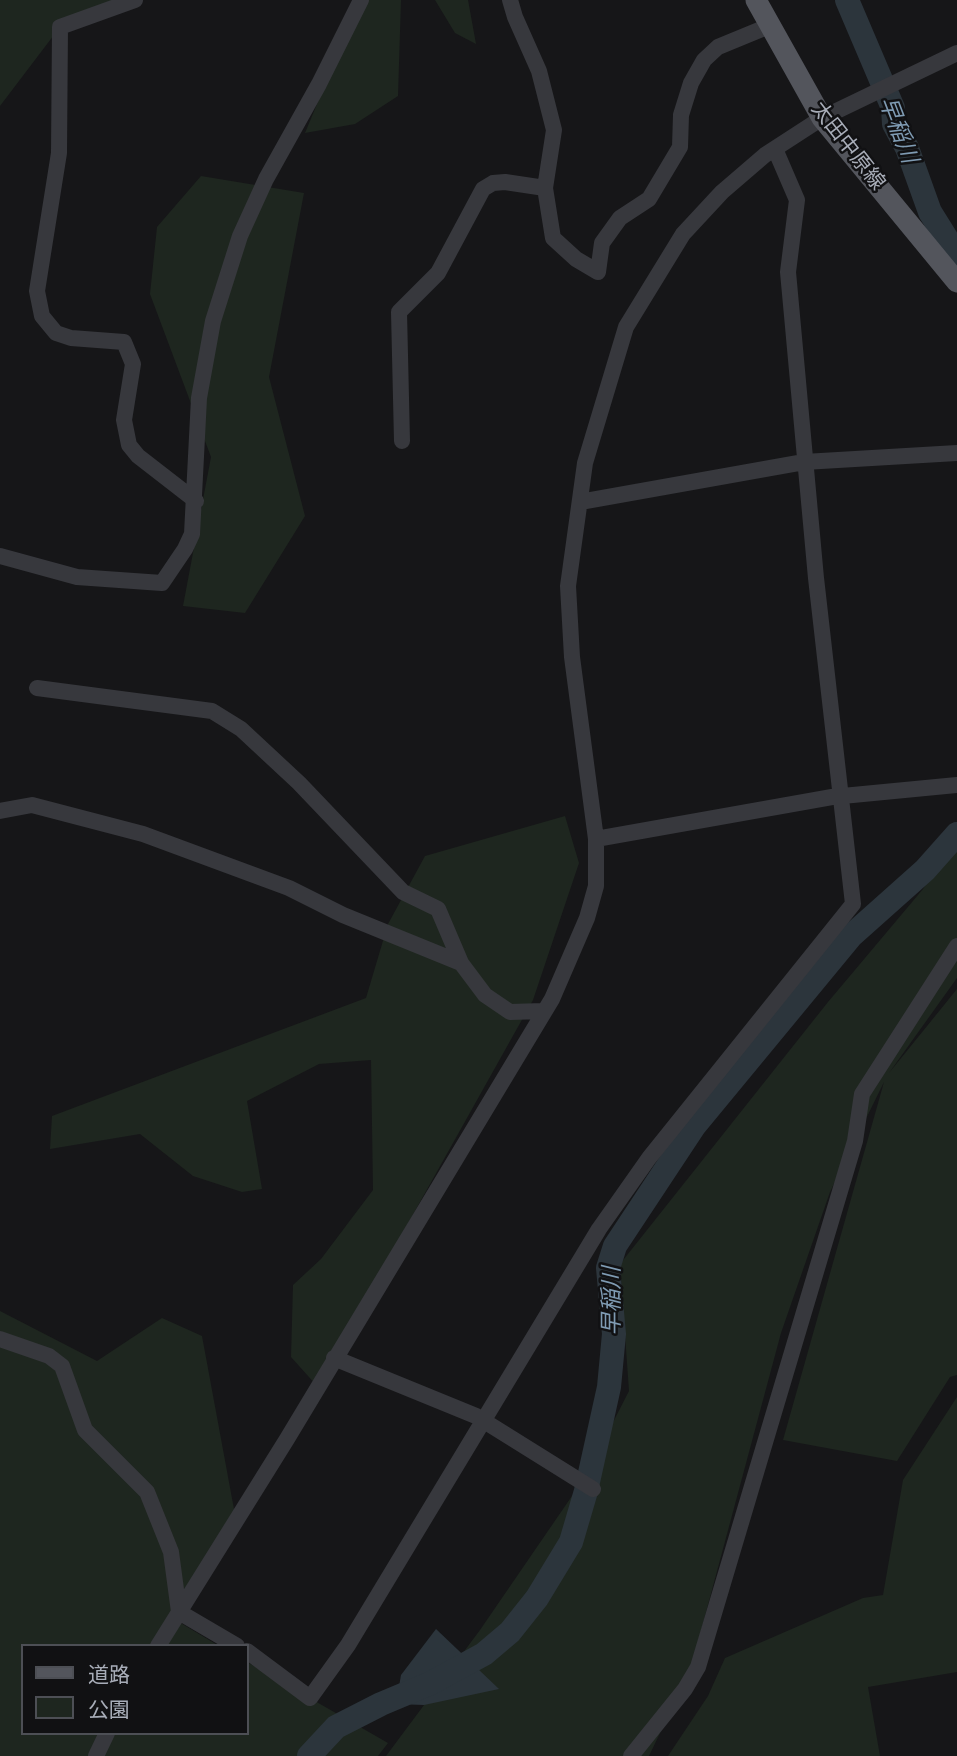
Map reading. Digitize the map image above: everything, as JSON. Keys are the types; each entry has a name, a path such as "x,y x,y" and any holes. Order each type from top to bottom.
{"main road":[{"name":"太田中原線","path":"756,0 822,118 957,282"}],"street":[{"path":"135,0 60,27 59,153 37,291 42,316 56,333 71,338 124,342 133,364 124,420 129,444 138,456 196,500"},
{"path":"3,561 77,577 162,583 192,534 203,373 212,321 240,236 266,179 319,84 361,0"},
{"path":"510,0 514,17 539,71 554,130 545,188 553,238 576,259 598,272 602,243 620,218 649,199 680,147 681,114 691,83 704,60 718,47 769,26"},
{"path":"159,1644 552,999 590,911 596,886 596,839 572,657 568,586 585,463 626,327 683,234 722,192 775,149 822,118 957,53"},
{"path":"248,1652 310,1698 348,1645 599,1229 641,1168 852,904 804,462 788,272 797,200 775,149"},
{"path":"402,441 399,312 438,273 483,189 493,183 505,182 545,188"},
{"path":"580,502 804,462 957,453"},
{"path":"37,688 212,711 241,729 299,783 403,892 438,909 461,963 485,995 510,1012 543,1011"},
{"path":"596,839 840,797 957,785"},
{"path":"0,811 32,806 143,834 289,888 343,915 461,963"},
{"path":"631,1756 685,1689 698,1667 855,1141 862,1094 957,946"},
{"path":"0,1339 49,1356 61,1366 85,1430 147,1492 171,1552 179,1612"},
{"path":"334,1358 476,1416 593,1489"},
{"path":"179,1612 234,1644"},
{"path":"96,1756 106,1735"}],"green space":[{"path":"0,0 116,0 60,27 0,106"},
{"path":"360,0 401,0 398,96 355,124 305,133"},
{"path":"435,0 468,0 476,44 455,33"},
{"path":"201,176 304,193 269,377 305,516 245,613 183,606 211,457 150,294 157,227"},
{"path":"565,816 579,863 533,1000 317,1386 291,1357 293,1285 321,1259 373,1190 371,1060 319,1064 247,1101 262,1189 242,1192 193,1176 140,1134 50,1149 52,1116 366,998 388,924 425,856"},
{"path":"957,834 957,978 889,1073 957,989 957,1375 950,1377 897,1461 783,1440 884,1082 830,1192 781,1333 691,1668 649,1756 386,1756 480,1630 585,1477 629,1391 620,1264 828,1002 923,889"},
{"path":"0,1311 97,1361 162,1318 202,1336 236,1520 174,1619 216,1644 21,1644 21,1735 248,1735 248,1663 388,1743 378,1756 0,1756"},
{"path":"957,1397 957,1672 868,1687 880,1756 668,1756 708,1696 725,1658 863,1598 883,1595 903,1480"}],"shaded area":[{"path":"436,1629 499,1689 424,1705 396,1704 401,1675"}],"waterway":[{"name":"早稲川","path":"847,0 893,108 894,124 907,148 930,212 957,255"},
{"name":"早稲川","path":"309,1756 336,1727 431,1683 484,1654 510,1632 537,1598 571,1542 586,1491 609,1387 614,1334 608,1268 615,1246 695,1125 851,936 925,870 957,834"}]}
